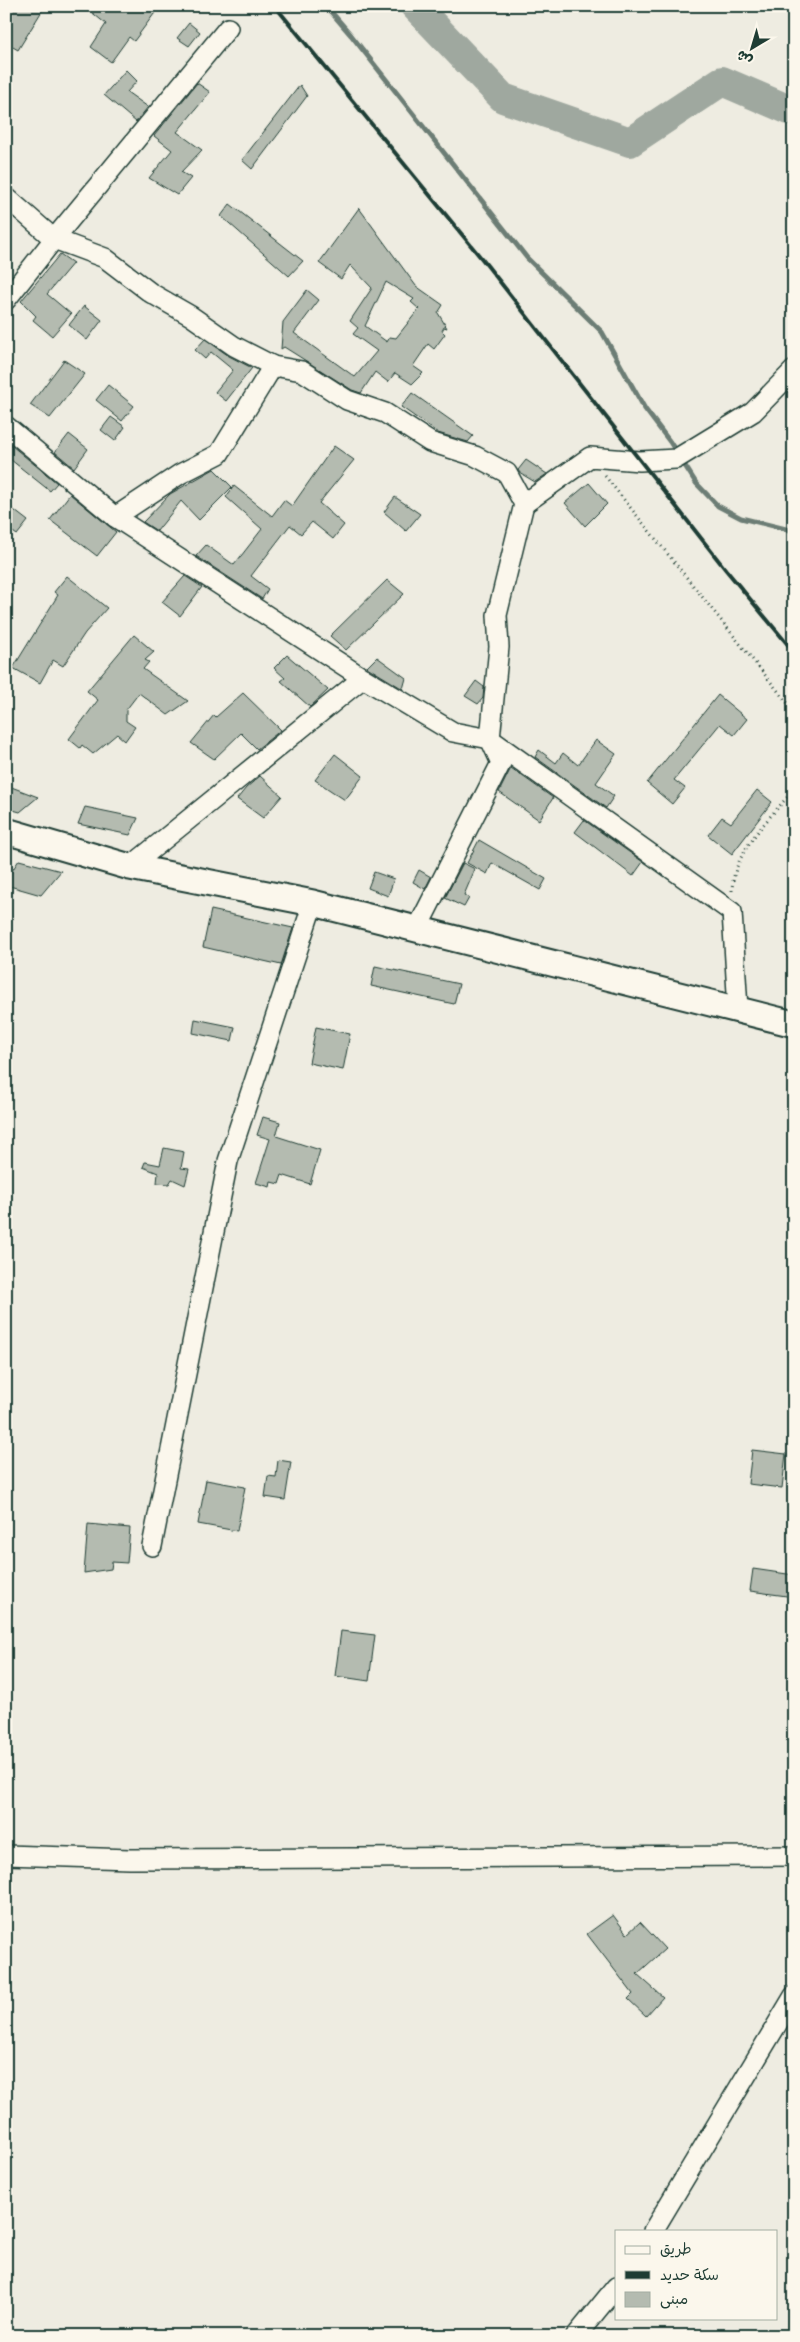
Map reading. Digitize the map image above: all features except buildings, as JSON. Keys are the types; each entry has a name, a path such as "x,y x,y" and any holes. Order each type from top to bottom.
{"main road":[{"path":"6,831 130,867 313,904 794,1024"}],"street":[{"path":"6,300 228,28"},
{"path":"6,197 54,239 105,258 151,293 191,316 234,346 273,366 302,371 347,400 385,413 430,442 475,456 507,473 524,504"},
{"path":"116,518 180,474 219,454 273,366"},
{"path":"417,929 501,763 490,739 499,647 497,615 524,504 590,457 640,461 681,456 753,412 794,370"},
{"path":"6,426 116,518 363,678 453,732 490,739 732,912 738,1009"},
{"path":"130,867 363,678"},
{"path":"152,1546 228,1160 313,904"},
{"path":"6,1854 130,1859 794,1856"},
{"path":"654,2230 794,1996"},
{"path":"576,2336 615,2288"}],"path":[{"path":"590,457 794,711"},
{"path":"732,912 732,882 743,853 794,789"}],"waterway":[{"path":"326,6 527,258 602,332 645,409 670,442 696,483 718,506 741,518 794,531"},
{"path":"415,6 503,98 630,142 722,81 794,112"}],"railway":[{"path":"275,6 482,259 726,570 794,652"}]}
